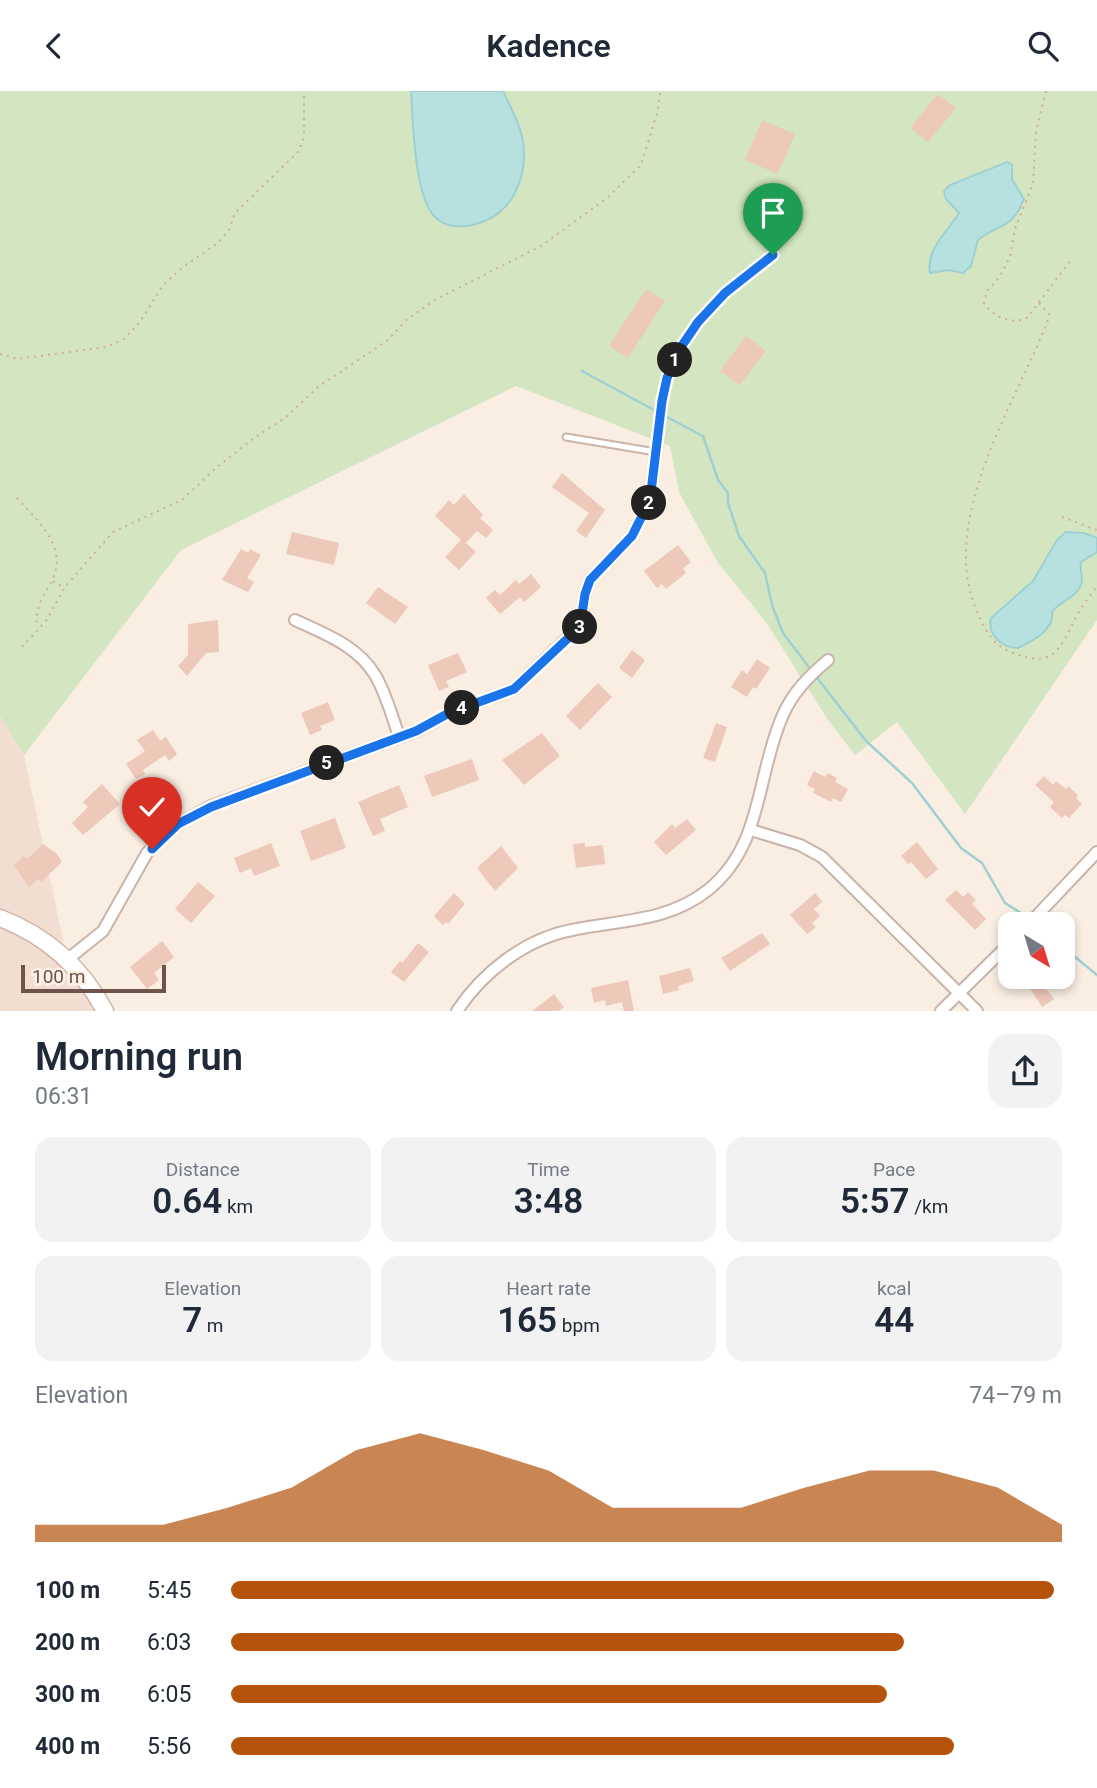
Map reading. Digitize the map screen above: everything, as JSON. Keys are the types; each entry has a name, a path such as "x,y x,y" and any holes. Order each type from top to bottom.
{"street":[{"path":"68,959 103,931 147,853 178,824 211,807 416,731 449,713 514,689 580,627 590,580 632,536 650,500 662,401 667,378 679,350 698,322 725,293 773,255"},
{"path":"295,620 331,636 366,663 377,677 400,736"},
{"path":"457,1011 468,995 490,974 539,939 572,930 654,917 688,904 726,874 740,854 751,830 782,716 800,686 828,660"},
{"path":"751,830 800,845 822,857 977,1011"},
{"path":"1040,912 1097,852"},
{"path":"0,918 41,937 68,959 105,1011"},
{"path":"941,1011 998,955"}],"lane":[{"path":"566,437 656,452"}],"path":[{"path":"0,354 17,359 106,347 123,340 140,322 163,285 219,242 229,230 235,213 299,151 304,137 304,91"},
{"path":"22,647 46,621 64,588 113,532 182,500 216,468 285,418 318,387 388,340 407,319 435,300 541,246 607,198 641,165 658,110 660,91"},
{"path":"1046,91 1036,132 1033,184 1014,229 1010,257 984,297 984,303 992,313 1012,320 1027,318 1071,260"},
{"path":"1039,303 1049,314 1047,323 993,442 966,537 971,592 984,627 1000,648 1017,655 1043,658 1059,651 1078,614 1097,586"},
{"path":"16,498 47,531 55,545 58,560 52,581 37,611 37,629"},
{"path":"1062,517 1097,530"},
{"path":"52,581 64,588"}],"shaded area":[{"path":"0,716 24,755 68,964 97,1011 0,1011"}],"green space":[{"path":"0,91 1097,91 1097,620 965,814 897,722 855,755 828,720 766,622 718,563 679,492 670,446 516,386 181,550 24,755 0,716"}],"water":[{"path":"411,91 503,91 520,131 524,147 523,169 510,201 491,218 471,225 451,225 434,216 427,206 418,175"},
{"path":"1007,162 1012,165 1012,179 1024,199 1015,216 978,240 971,266 963,273 948,270 930,273 934,248 959,213 946,199 944,191 950,185"},
{"path":"1066,532 1084,533 1097,538 1097,552 1081,562 1082,582 1079,589 1052,612 1050,624 1036,638 1018,648 1006,646 991,630 991,618 1033,581 1057,540"}],"building":[{"path":"938,94 956,108 928,142 910,128"},
{"path":"762,120 795,134 778,174 745,160"},
{"path":"646,289 665,301 628,358 609,346"},
{"path":"746,336 766,351 740,385 720,371"},
{"path":"562,473 605,510 586,538 576,531 589,513 552,487"},
{"path":"464,494 483,515 480,518 493,530 486,538 477,531 466,543 476,552 459,570 445,557 461,540 435,516 449,500 454,505"},
{"path":"292,532 339,543 334,565 286,554"},
{"path":"678,545 691,562 683,568 686,573 666,589 662,584 657,588 644,571"},
{"path":"241,549 248,553 250,549 261,555 247,578 254,582 248,592 222,580"},
{"path":"531,574 541,587 524,602 520,597 500,614 486,598 495,590 500,595 516,580 519,584"},
{"path":"378,587 408,607 395,624 366,603"},
{"path":"218,620 219,652 206,653 187,676 178,666 188,655 188,624"},
{"path":"632,650 645,660 632,678 619,668"},
{"path":"458,653 467,672 446,681 449,687 439,691 428,665"},
{"path":"757,659 770,668 747,697 731,687 742,670 747,674"},
{"path":"598,683 612,697 580,730 566,716"},
{"path":"328,702 335,720 320,726 322,730 310,735 301,713"},
{"path":"716,723 727,727 715,762 703,758"},
{"path":"153,730 160,741 166,737 177,754 169,761 165,755 143,770 145,774 136,779 126,764 145,751 137,740"},
{"path":"542,733 560,756 524,785 502,760"},
{"path":"472,759 479,780 432,797 424,776"},
{"path":"814,771 825,777 828,773 837,778 835,782 848,789 841,802 833,798 831,802 813,793 815,789 807,785"},
{"path":"1044,776 1053,785 1056,781 1066,789 1068,786 1078,795 1076,798 1082,804 1069,818 1065,815 1062,818 1050,807 1054,802 1035,785"},
{"path":"102,784 120,804 83,835 72,823 88,807 83,802"},
{"path":"399,785 408,807 380,819 385,831 373,836 358,802"},
{"path":"335,818 346,848 311,861 300,831"},
{"path":"687,819 696,830 666,855 654,842 672,824 675,828"},
{"path":"917,842 938,869 926,879 911,862 908,864 901,856"},
{"path":"271,843 280,866 254,876 251,868 240,873 234,858"},
{"path":"585,843 585,847 603,845 605,864 576,868 573,844"},
{"path":"43,844 56,853 62,862 41,882 38,879 29,887 14,865 24,856 27,859"},
{"path":"501,846 518,868 495,891 477,868"},
{"path":"198,882 215,896 191,923 175,909"},
{"path":"956,890 963,897 968,892 976,900 972,904 986,919 975,930 945,900"},
{"path":"454,893 465,904 448,924 446,922 443,925 434,916"},
{"path":"815,893 822,902 814,909 820,916 812,923 816,927 807,934 790,915"},
{"path":"762,933 770,944 730,971 721,958"},
{"path":"162,941 174,957 154,973 159,980 147,989 130,967"},
{"path":"418,943 429,952 404,982 391,972"},
{"path":"690,968 694,981 678,986 679,990 663,994 659,976"},
{"path":"628,980 634,1011 624,1011 622,1002 606,1006 605,1000 594,1003 591,988"},
{"path":"1030,989 1046,989 1054,999 1042,1007"},
{"path":"554,994 564,1007 559,1011 532,1011"}],"waterway":[{"path":"582,371 656,411"},
{"path":"665,416 703,436 718,480 728,493 728,503 739,536 765,573 772,605 783,633 811,670"},
{"path":"815,675 866,741 912,783 961,848 982,863 1005,903 1019,912"},
{"path":"1075,957 1097,975"}],"route":[{"path":"152,849 178,824 211,807 416,731 449,713 514,689 580,627 590,580 632,536 650,500 662,401 667,378 679,350 698,322 725,293 773,255"}]}
